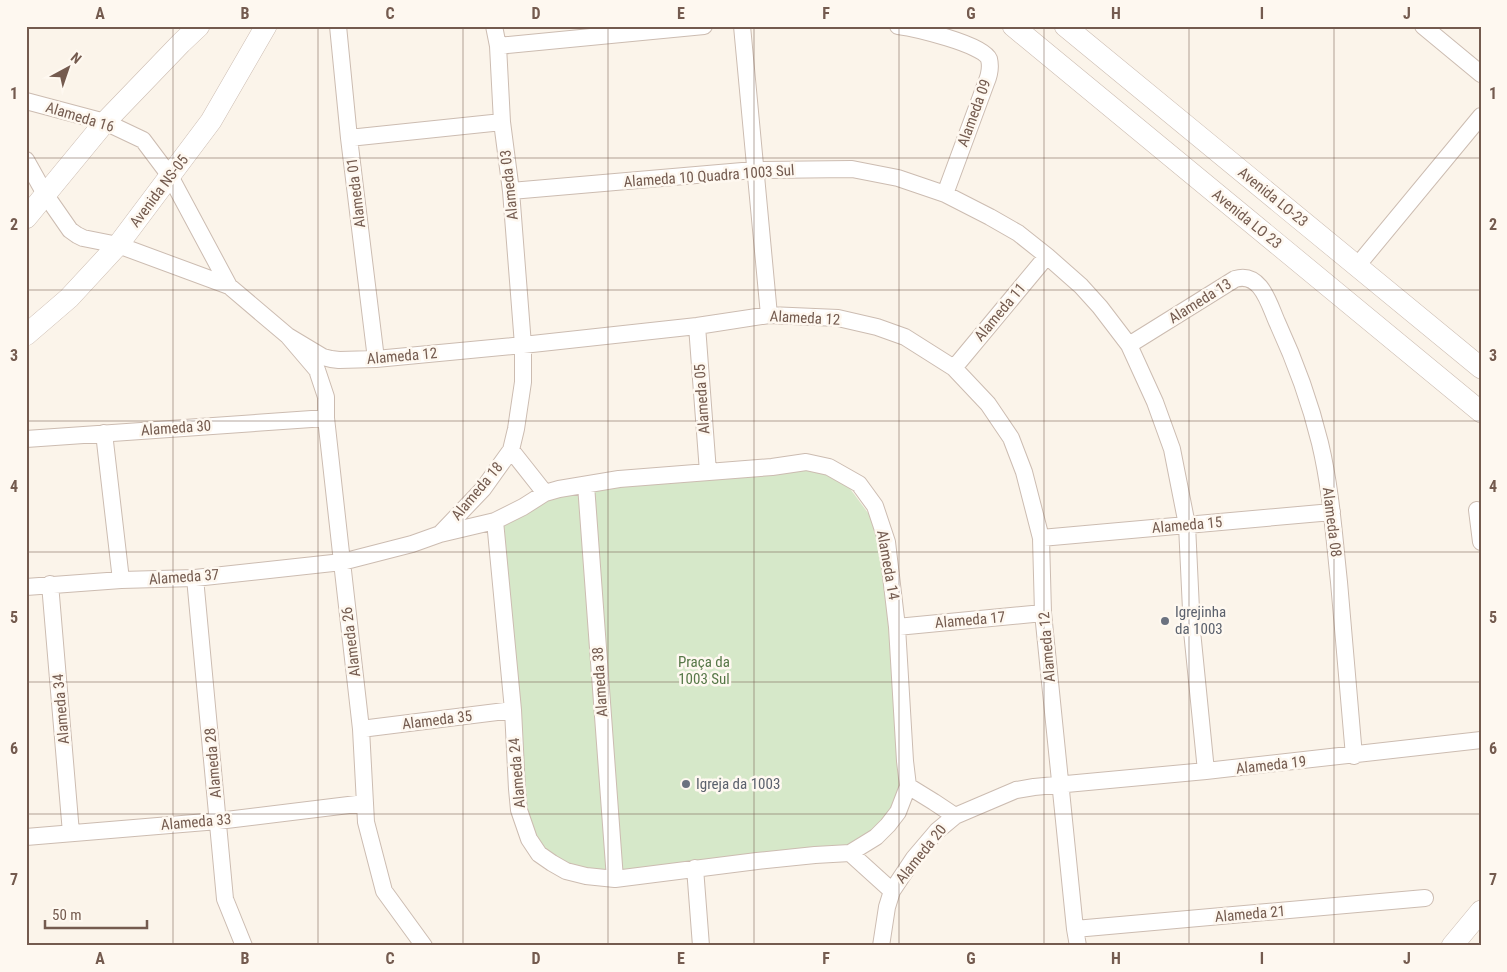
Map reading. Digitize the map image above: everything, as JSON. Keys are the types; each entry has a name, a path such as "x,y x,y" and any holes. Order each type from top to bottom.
{"street":[{"path":"26,218 104,122 199,26"},
{"name":"Avenida NS-05","path":"26,335 69,298 118,245 211,121 266,26"},
{"name":"Alameda 01","path":"338,26 349,138 376,358"},
{"name":"Alameda 03","path":"494,26 498,46 502,122 511,190 524,344"},
{"path":"498,46 704,26"},
{"path":"742,26 768,315"},
{"name":"Alameda 09","path":"898,26 966,43 985,54 989,60 989,75 945,194"},
{"name":"Avenida LO 23","path":"1012,26 1481,412"},
{"name":"Avenida LO-23","path":"1065,26 1481,368"},
{"path":"1423,26 1481,74"},
{"name":"Alameda 16","path":"26,101 104,122 143,140 170,176 229,286"},
{"path":"1357,266 1481,116"},
{"path":"349,138 502,122"},
{"name":"Alameda 16","path":"26,160 45,194 70,230 83,238 118,245 229,286 288,336"},
{"name":"Alameda 10 Quadra 1003 Sul","path":"511,190 754,170 852,169 898,178 945,194 1018,234 1047,256 1081,286 1129,345 1155,402 1172,449 1187,525 1192,631 1206,771"},
{"name":"Alameda 11","path":"954,368 1047,256"},
{"name":"Alameda 13","path":"1129,345 1235,279 1242,277 1250,278 1260,287 1266,298"},
{"name":"Alameda 08","path":"1266,298 1283,334 1303,386 1320,444 1332,512 1354,756"},
{"name":"Alameda 12","path":"288,336 331,359 376,358 697,326 768,315 838,318 877,327 905,337 954,368 988,404 1011,438 1024,472 1041,538 1043,613 1078,946"},
{"name":"Alameda 05","path":"697,326 708,472"},
{"name":"Alameda 26","path":"288,336 317,370 326,397 326,418 361,729 366,822 384,891 424,946"},
{"name":"Alameda 18","path":"342,562 412,544 440,534 482,489 511,450 524,382 524,344"},
{"name":"Alameda 30","path":"26,438 326,418"},
{"path":"104,433 120,580"},
{"path":"511,450 545,493"},
{"name":"Alameda 14","path":"495,521 545,493 558,489 619,479 772,467 806,462 829,467 859,484 875,506 887,542 897,627 904,761 908,786"},
{"name":"Alameda 38","path":"586,485 615,879"},
{"path":"1477,510 1481,542"},
{"name":"Alameda 15","path":"1041,538 1332,512"},
{"path":"440,534 495,521"},
{"name":"Alameda 24","path":"495,521 513,710 516,789 519,810 528,839 539,854 566,871 586,876 615,879 695,868 850,853"},
{"name":"Alameda 37","path":"26,587 120,580 195,578 342,562"},
{"name":"Alameda 28","path":"195,578 225,899 244,946"},
{"name":"Alameda 34","path":"50,584 71,832"},
{"name":"Alameda 17","path":"897,627 1043,613"},
{"name":"Alameda 35","path":"361,729 513,710"},
{"name":"Alameda 19","path":"1061,785 1354,756 1481,740"},
{"name":"Alameda 20","path":"881,946 887,907 892,890 914,858 937,831 955,816 1016,790 1061,785"},
{"path":"892,890 850,853 876,837 888,825 898,812 908,786 955,816"},
{"name":"Alameda 33","path":"26,836 218,821 365,803"},
{"path":"695,868 701,946"},
{"name":"Alameda 21","path":"1075,929 1425,898"},
{"path":"1452,946 1481,911"}],"green space":[{"name":"Praça da 1003 Sul","path":"790,465 837,471 888,540 908,787 888,825 850,853 604,878 539,854 517,789 495,521 545,493"}],"place":[{"name":"Igrejinha da 1003","path":"1165,621"},
{"name":"Igreja da 1003","path":"686,784"}]}
